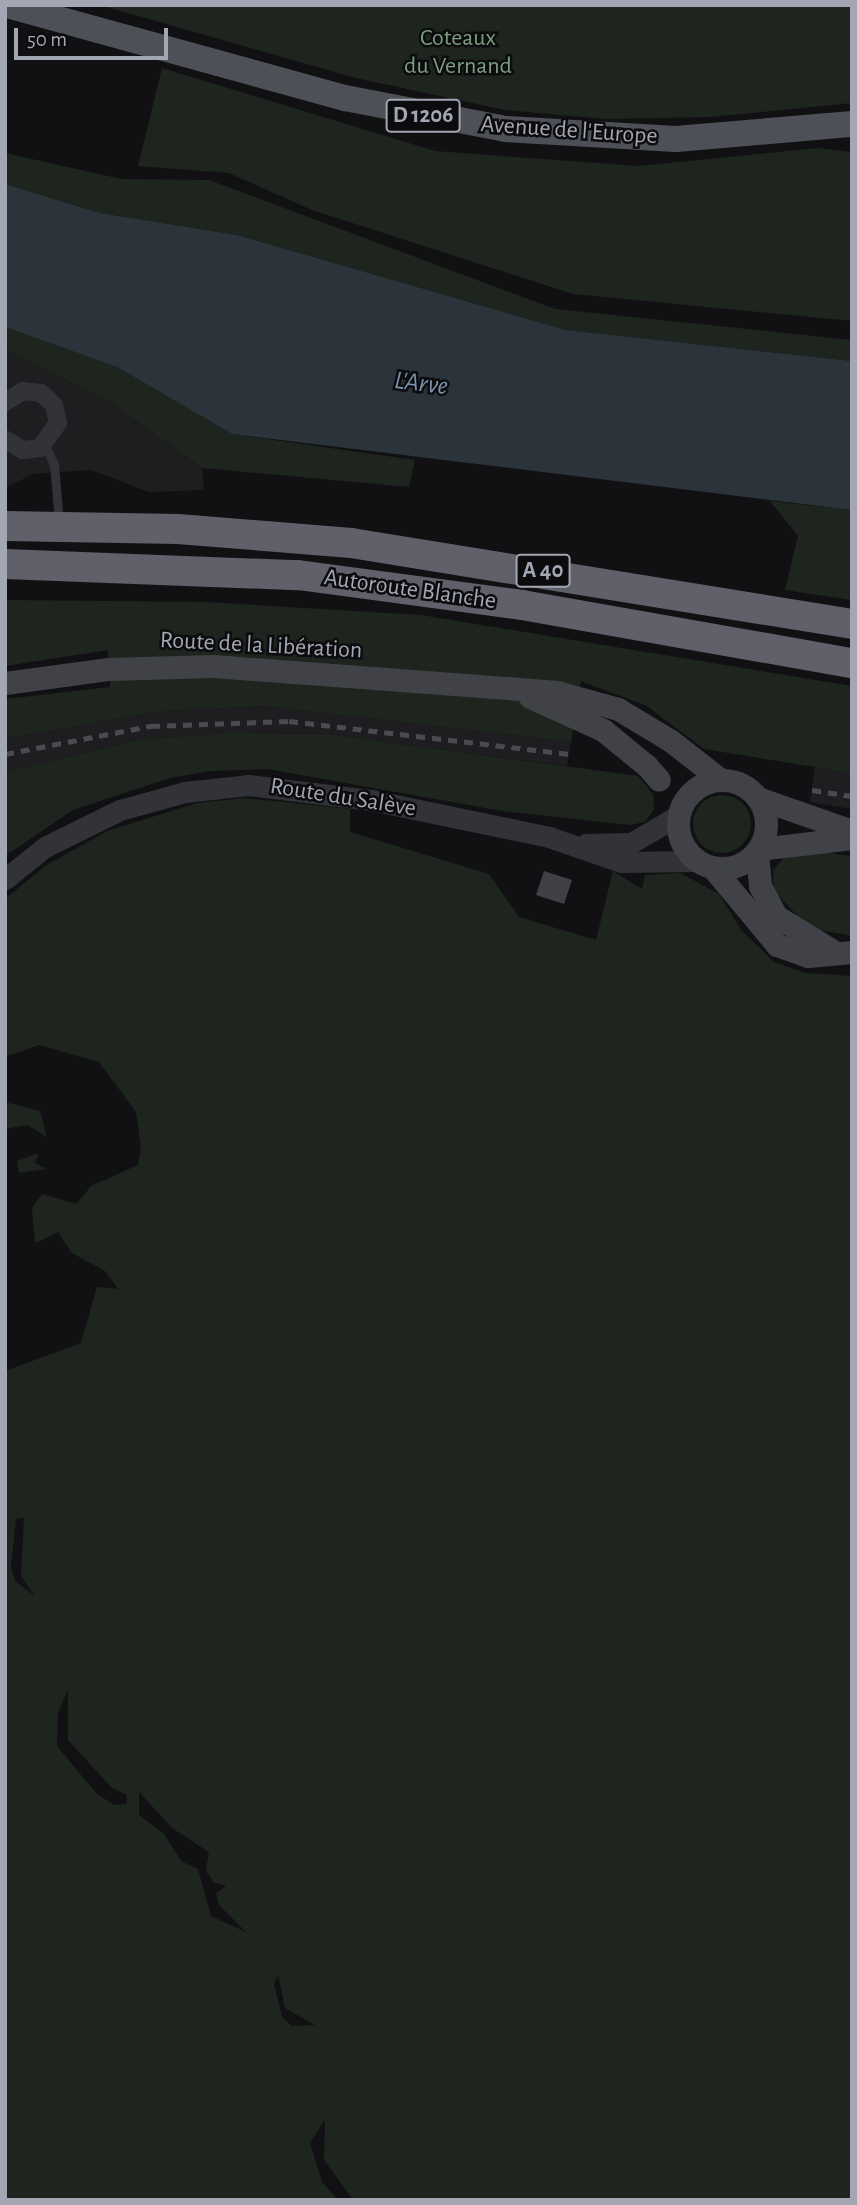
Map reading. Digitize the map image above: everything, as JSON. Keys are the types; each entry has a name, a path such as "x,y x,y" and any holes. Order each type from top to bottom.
{"highway":[{"name":"Autoroute Blanche","path":"5,525 48,525 405,550 852,624"},
{"name":"Autoroute Blanche","path":"5,564 298,575 522,605 852,663"}],"main road":[{"name":"Avenue de l'Europe","path":"7,5 345,98 506,129 676,139 852,124"},
{"name":"Route de la Libération","path":"5,683 109,669 265,668 578,696 618,709 711,783"},
{"name":"Route de la Libération","path":"515,691 603,730 659,779 679,813"},
{"path":"847,953 808,956 777,945 681,841 679,813 711,783 757,796 852,831"},
{"path":"757,796 766,818 758,850 760,886 776,916 803,938 847,953"},
{"path":"705,864 732,867 758,850 852,838"}],"street":[{"path":"5,460 23,450 45,446 57,429 54,405 35,392 7,394"},
{"path":"5,439 23,450"},
{"name":"Route du Salève","path":"5,879 45,847 99,818 161,797 227,786 314,789 574,844 621,862 705,864"},
{"name":"Route du Salève","path":"574,844 631,843 679,813"}],"lane":[{"path":"45,446 54,464 48,525"}],"shaded area":[{"path":"5,350 107,400 202,468 204,490 149,492 91,470 33,474 5,488"},
{"path":"264,706 571,742 567,766 327,734 227,733 143,739 5,772 5,739 160,711"},
{"path":"815,766 852,773 852,809 810,802"}],"green space":[{"name":"Coteaux du Vernand","path":"100,5 852,5 852,103 711,117 606,119 505,110 356,78"},
{"path":"162,68 435,151 638,166 818,148 852,152 852,321 573,294 312,210 229,173 138,166"},
{"path":"5,153 121,179 209,180 555,309 852,340 852,361 566,330 237,235 100,213 5,184"},
{"path":"5,327 117,367 232,434 415,460 409,487 202,468 107,400 5,350"},
{"path":"770,501 852,510 852,600 785,590 798,536"},
{"path":"5,600 206,602 421,615 852,686 852,773 704,749 647,706 581,681 571,742 264,706 160,711 5,739 5,699 110,687 108,650 5,666"},
{"path":"227,733 327,734 638,776 653,794 654,809 645,822 630,825 502,811 268,769 211,771 170,778 73,810 5,856 5,772 143,739"},
{"path":"722,795 743,803 751,824 743,845 722,853 701,845 693,824 701,803"},
{"path":"244,798 350,809 350,832 489,874 519,917 596,940 613,871 642,889 645,875 680,873 719,894 741,930 774,962 805,973 852,976 852,2200 353,2200 324,2160 325,2119 310,2143 322,2182 338,2200 5,2200 5,1371 81,1343 97,1287 118,1289 105,1271 72,1253 58,1232 35,1243 32,1208 42,1194 77,1204 91,1186 138,1165 141,1146 136,1112 99,1062 39,1045 5,1057 5,899 45,866 107,831 197,803","holes":["24,1518 21,1576 35,1596 15,1581 11,1566 16,1519","68,1690 68,1740 112,1788 127,1795 126,1804 114,1805 96,1793 57,1746 58,1712","139,1792 172,1828 209,1852 206,1870 213,1882 226,1886 216,1893 219,1905 246,1932 211,1916 198,1869 181,1861 164,1834 139,1815","278,1975 285,2008 315,2025 292,2026 282,2017 274,1984"]},
{"path":"814,851 852,856 852,936 809,928 774,891 773,870 784,858"},
{"path":"5,1102 40,1111 47,1137 27,1125 5,1129"},
{"path":"39,1153 35,1163 47,1169 19,1173 17,1161"}],"water":[{"name":"L'Arve","path":"5,184 100,213 237,235 566,330 852,361 852,510 232,434 117,367 5,327"}],"building":[{"path":"544,871 572,880 564,904 536,895"}],"railway":[{"path":"5,754 151,726 289,721 569,754"},
{"path":"812,790 852,796"}]}
